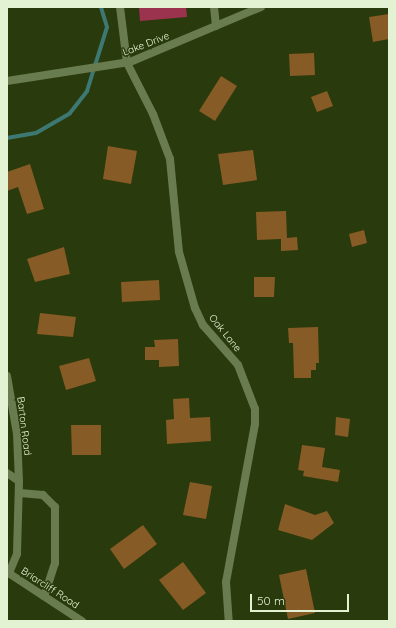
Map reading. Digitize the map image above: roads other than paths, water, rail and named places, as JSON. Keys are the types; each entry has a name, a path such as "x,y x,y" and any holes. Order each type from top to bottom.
{"street":[{"name":"Oak Lane","path":"120,7 127,63 153,114 170,159 179,252 195,308 203,325 238,365 255,409 255,424 226,582 229,621"},
{"path":"214,7 216,26"},
{"name":"Lake Drive","path":"7,82 127,63 216,26 247,10 261,7"},
{"name":"Barton Road","path":"7,376 17,434 20,481 17,554 8,573"},
{"path":"7,473 20,481"},
{"path":"20,493 43,495 55,507 54,563 44,596"},
{"name":"Briarcliff Road","path":"8,573 82,621"}],"waterway":[{"path":"7,138 36,133 70,113 87,91 107,27 101,7"}]}
